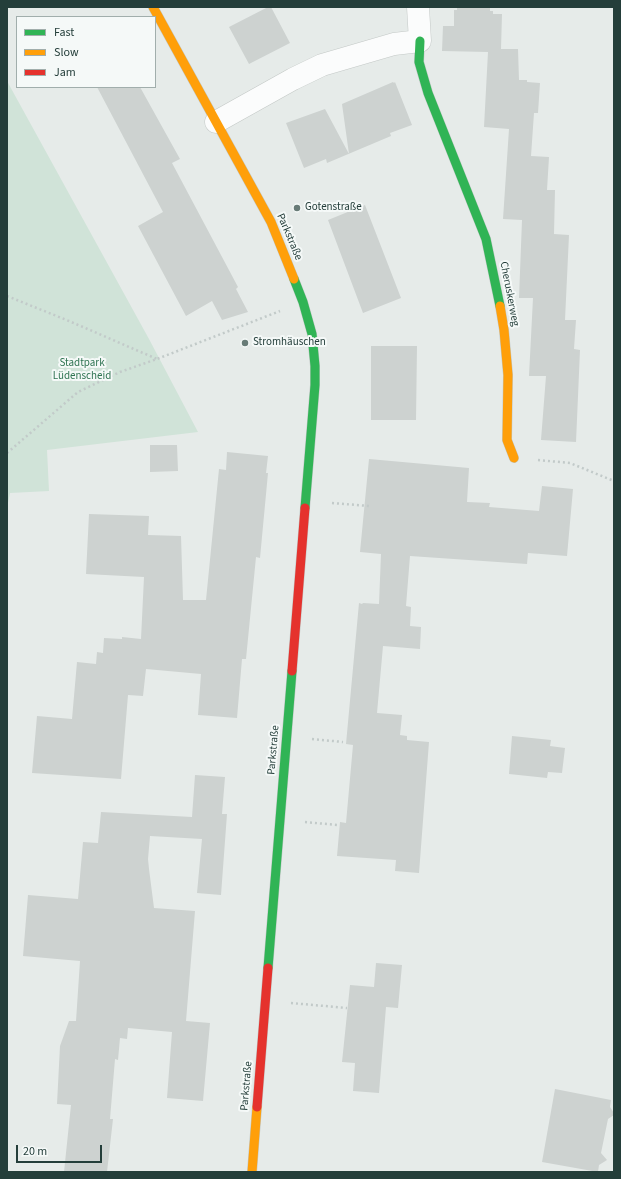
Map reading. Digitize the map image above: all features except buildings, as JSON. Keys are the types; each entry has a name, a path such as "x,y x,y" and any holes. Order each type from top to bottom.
{"street":[{"name":"Parkstraße","path":"153,7 271,222 303,302 312,334 315,385 252,1172"},
{"path":"216,122 293,79 322,65 394,44 420,41 418,7"},
{"name":"Cheruskerweg","path":"420,41 419,62 428,93 486,239 504,330 508,375 507,440 514,458"}],"path":[{"path":"7,296 157,359"},
{"path":"7,453 78,392 120,372 303,302"},
{"path":"514,458 570,463 614,481"},
{"path":"306,500 369,506"},
{"path":"321,740 343,742"},
{"path":"315,823 336,825"},
{"path":"266,1001 347,1008"}],"green space":[{"name":"Stadtpark Lüdenscheid","path":"7,81 149,339 198,432 47,450 49,491 10,493 7,508"}],"traffic: fast":[{"path":"420,41 419,62 428,93 486,239 500,306"},
{"path":"294,279 303,302 312,334 315,366 315,385 305,508"},
{"path":"268,968 292,671"}],"traffic: slow":[{"path":"153,7 271,222 294,279"},
{"path":"500,306 504,330 508,375 507,440 514,458"},
{"path":"252,1172 257,1107"}],"traffic: jam":[{"path":"292,671 305,508"},
{"path":"257,1107 268,968"}],"place":[{"name":"Gotenstraße","path":"297,208"},
{"name":"Stromhäuschen","path":"245,343"}]}
